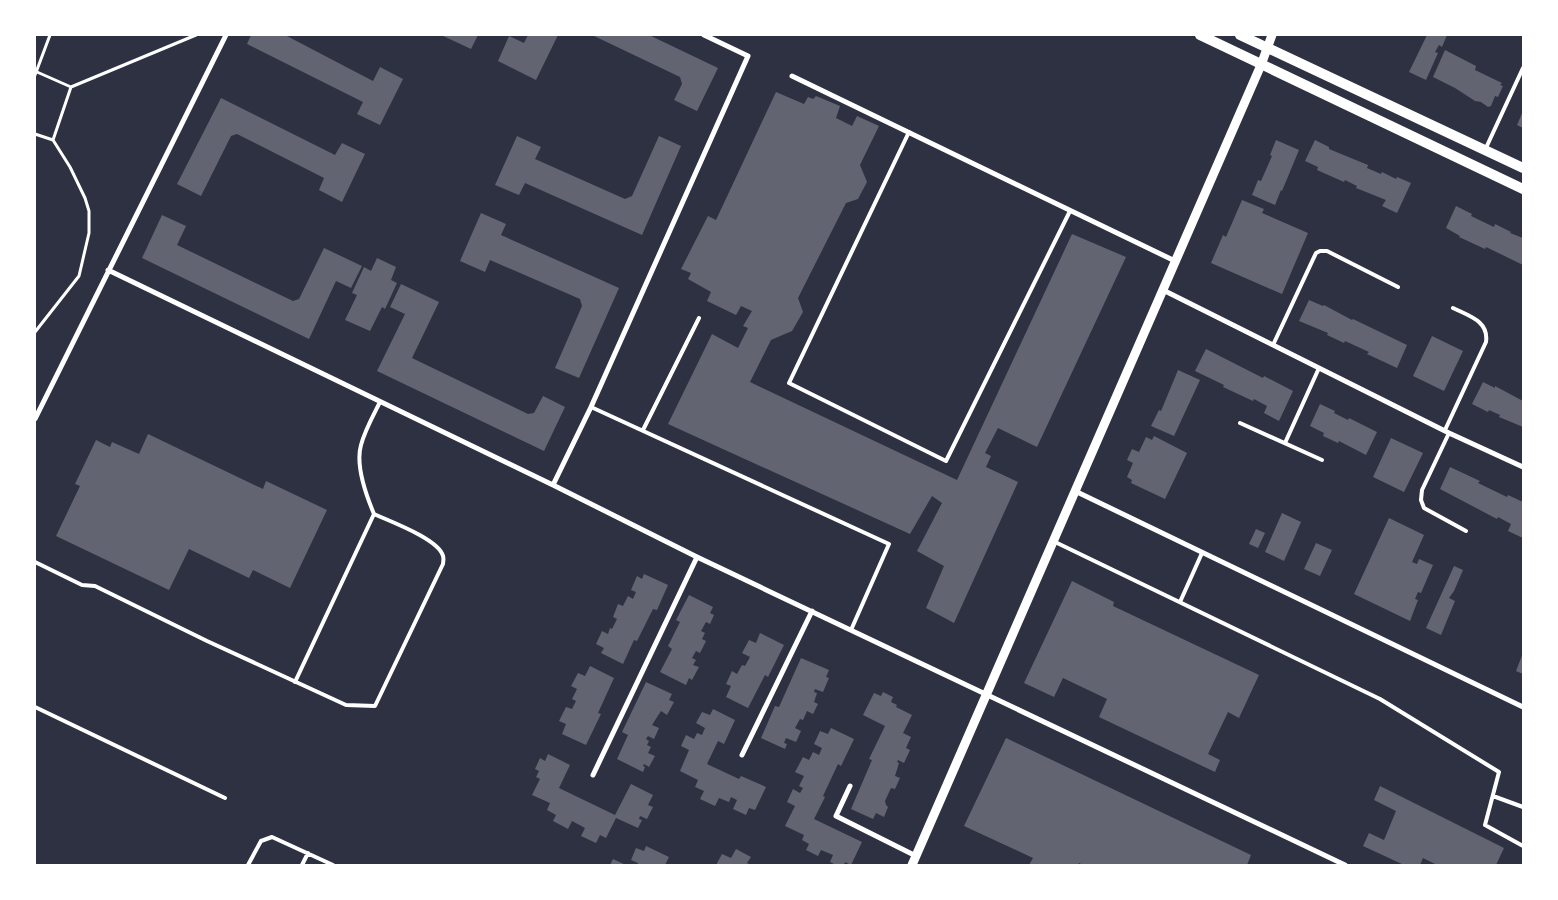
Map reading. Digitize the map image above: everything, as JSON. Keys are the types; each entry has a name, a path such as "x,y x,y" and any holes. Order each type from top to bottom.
{"main road":[{"path":"1200,35 1523,188"},
{"path":"1240,35 1523,168"}],"street":[{"path":"35,419 226,35"},
{"path":"553,485 591,407 748,56 704,35"},
{"path":"850,786 836,816 914,861 1272,35"},
{"path":"792,76 1175,261"},
{"path":"108,270 553,485 696,557 1345,865"},
{"path":"1163,290 1447,432 1523,467"},
{"path":"1075,491 1523,707"},
{"path":"593,775 696,557"},
{"path":"742,755 812,611"}],"lane":[{"path":"1485,150 1523,68"},
{"path":"910,132 789,383 946,461 1070,211"},
{"path":"1273,345 1316,253 1320,251 1327,251 1398,287"},
{"path":"1453,308 1480,322 1485,327 1486,342 1422,490 1421,500 1424,508 1466,531"},
{"path":"642,430 699,318"},
{"path":"1285,443 1319,368"},
{"path":"35,562 82,585 95,586 346,705 375,706 443,564 443,555 436,546 426,539 374,514 365,495 361,472 360,448 380,402"},
{"path":"591,407 889,544 851,630"},
{"path":"1240,422 1322,460"},
{"path":"295,682 374,514"},
{"path":"1053,541 1380,699 1500,772 1485,825 1523,846"},
{"path":"1180,602 1202,553"},
{"path":"35,707 225,798"},
{"path":"1493,796 1523,808"},
{"path":"248,865 261,840 272,837 333,865"},
{"path":"302,865 308,853"}],"path":[{"path":"50,35 36,73 71,87 196,35"},
{"path":"54,140 71,87"},
{"path":"35,134 54,140 70,167 89,211 90,233 79,276 35,332"}],"building":[{"path":"251,35 285,35 373,81 380,67 403,79 380,125 357,114 363,102 247,44"},
{"path":"441,35 478,35 471,49"},
{"path":"528,35 558,35 536,80 498,61 509,36 524,43"},
{"path":"592,35 649,35 718,68 697,111 674,100 682,84 680,77"},
{"path":"1427,35 1447,35 1442,47 1439,45 1435,52 1438,53 1426,80 1409,72"},
{"path":"1445,50 1476,66 1475,70 1502,83 1500,85 1503,86 1498,97 1495,96 1491,106 1488,107 1481,102 1475,101 1433,77"},
{"path":"776,92 804,104 808,97 813,99 816,96 840,106 836,118 852,126 857,116 879,126 860,165 867,182 858,199 846,203 798,298 803,312 792,331 771,340 750,382 957,480 1072,234 1126,257 1037,447 998,428 985,453 991,456 986,467 1018,482 954,623 926,608 944,566 917,551 942,503 932,496 910,534 668,424 712,334 738,348 748,328 743,326 752,311 741,306 736,315 707,301 711,292 688,279 691,273 681,269 708,216 716,220"},
{"path":"221,98 335,155 342,143 365,154 342,202 319,190 324,178 237,134 231,136 201,196 177,184"},
{"path":"1523,111 1523,128 1517,125"},
{"path":"517,136 541,147 535,159 625,199 632,196 659,136 681,146 642,235 525,183 519,195 495,185"},
{"path":"1276,140 1299,150 1275,205 1252,195 1258,180 1261,181 1272,156 1270,155"},
{"path":"1315,140 1329,147 1329,149 1368,165 1367,168 1411,183 1397,213 1382,206 1386,200 1356,188 1357,186 1345,180 1344,182 1317,170 1318,167 1305,161"},
{"path":"1242,200 1264,209 1262,213 1308,233 1282,294 1211,263 1223,235 1226,237"},
{"path":"1456,206 1494,227 1495,224 1523,238 1523,265 1486,247 1485,249 1459,237 1446,228"},
{"path":"481,213 506,224 501,235 619,288 579,378 555,368 582,306 580,299 490,260 485,272 460,261"},
{"path":"162,215 186,226 177,245 293,301 299,299 324,248 362,266 351,288 336,281 309,339 142,258"},
{"path":"377,258 396,267 391,280 397,283 385,309 382,307 370,331 345,320 357,295 352,293 364,267 371,271"},
{"path":"401,284 439,302 412,358 528,414 534,413 543,396 565,407 544,451 377,371 405,314 390,307"},
{"path":"1309,300 1324,305 1407,345 1397,368 1367,354 1369,352 1345,341 1344,343 1327,335 1328,333 1299,321"},
{"path":"1432,336 1463,351 1444,391 1413,376"},
{"path":"1206,349 1293,391 1279,421 1264,413 1267,406 1223,387 1224,385 1195,371"},
{"path":"1178,370 1200,380 1174,436 1151,426 1159,410 1161,411"},
{"path":"1483,382 1495,388 1495,386 1523,401 1523,427 1499,417 1500,415 1489,410 1488,412 1472,404"},
{"path":"1320,404 1348,420 1349,418 1377,432 1366,455 1339,441 1338,443 1323,436 1324,433 1310,426"},
{"path":"148,434 263,489 266,481 327,510 290,588 253,570 249,578 189,549 169,590 56,536 80,486 75,484 96,440 110,447 112,442 139,454"},
{"path":"1154,436 1187,453 1165,499 1131,483 1132,480 1127,477 1133,463 1127,460 1132,449 1139,452 1146,437 1152,440"},
{"path":"1391,438 1423,453 1404,492 1373,477"},
{"path":"1450,467 1480,481 1478,483 1507,497 1508,495 1523,502 1523,538 1508,531 1511,524 1498,517 1497,519 1440,489"},
{"path":"1282,513 1301,522 1284,561 1265,552"},
{"path":"1389,518 1424,535 1412,562 1417,564 1419,559 1433,565 1421,593 1418,592 1415,599 1418,600 1410,621 1354,594"},
{"path":"1256,529 1265,533 1258,548 1249,544"},
{"path":"1316,543 1332,550 1320,576 1304,569"},
{"path":"1454,566 1463,570 1449,598 1455,601 1441,635 1426,628"},
{"path":"644,574 668,585 657,610 653,609 637,641 634,640 623,664 601,653 604,648 596,644 602,631 608,634 610,628 612,629 617,619 613,617 618,604 623,606 628,596 633,599 636,592 631,590 637,576 642,579"},
{"path":"1072,581 1114,602 1113,606 1259,675 1239,718 1228,712 1208,754 1220,760 1215,772 1099,717 1107,699 1063,678 1054,697 1024,683"},
{"path":"689,595 713,607 710,613 714,615 710,624 706,622 701,631 705,633 702,639 706,641 700,653 696,651 692,658 696,660 693,665 699,667 692,680 689,678 686,685 660,672 672,649 668,646 680,622 676,620"},
{"path":"760,633 784,645 768,677 765,675 748,708 726,697 731,686 726,684 732,671 737,674 742,665 745,666 750,657 742,653 749,640 756,643"},
{"path":"1523,653 1523,674 1516,671"},
{"path":"801,658 829,670 826,677 829,678 823,692 815,689 814,692 817,693 814,702 818,704 813,714 807,711 803,720 800,719 795,728 801,731 796,742 786,738 784,743 787,744 785,749 761,738 775,706 779,707"},
{"path":"590,666 614,678 598,713 601,714 586,745 562,734 566,724 559,721 566,707 572,709 576,701 572,699 577,689 571,686 578,673 585,676"},
{"path":"646,682 672,694 669,700 674,702 667,715 661,711 652,725 659,728 654,739 648,736 646,739 649,741 647,745 651,747 648,753 655,756 649,767 644,764 643,772 617,759 628,735 622,732"},
{"path":"883,692 893,697 891,702 897,705 896,707 912,715 903,733 911,737 906,748 910,750 904,763 898,760 897,762 899,763 895,776 900,778 895,789 891,788 885,801 888,807 884,817 876,813 873,819 851,809 872,760 869,759 885,726 863,715 874,693 881,696"},
{"path":"713,709 735,720 724,744 718,741 707,764 739,779 741,776 766,787 755,810 749,808 746,815 733,809 737,800 731,797 729,802 719,798 715,806 700,799 704,791 695,787 698,780 680,771 689,750 681,746 686,735 694,739 697,733 702,735 705,728 696,723 702,712 710,715"},
{"path":"831,728 854,739 841,766 838,764 814,819 862,842 851,865 845,862 844,865 836,865 830,862 833,855 821,850 818,856 806,850 809,844 802,840 804,835 785,826 795,806 787,802 793,789 800,793 803,788 799,786 804,776 795,772 803,757 809,760 813,752 819,755 822,748 814,744 820,731 828,734"},
{"path":"1006,738 1251,855 1247,865 1083,865 1079,863 1078,865 1029,865 1033,858 964,826"},
{"path":"548,754 570,765 559,788 615,815 631,784 653,795 648,805 653,807 647,819 640,816 639,819 642,820 638,828 616,818 606,838 600,835 596,843 581,836 585,828 572,821 568,829 553,821 556,815 547,810 550,803 532,795 540,779 536,777 539,771 535,769 540,758 545,761"},
{"path":"1380,786 1504,848 1496,865 1437,865 1423,858 1420,865 1404,865 1363,846 1369,833 1384,840 1396,811 1374,800"},
{"path":"646,846 669,857 665,865 637,865 638,863 631,860 636,848 644,851"},
{"path":"736,849 751,857 747,863 751,865 716,865 722,854 731,858"},
{"path":"613,859 626,865 610,865"}]}
